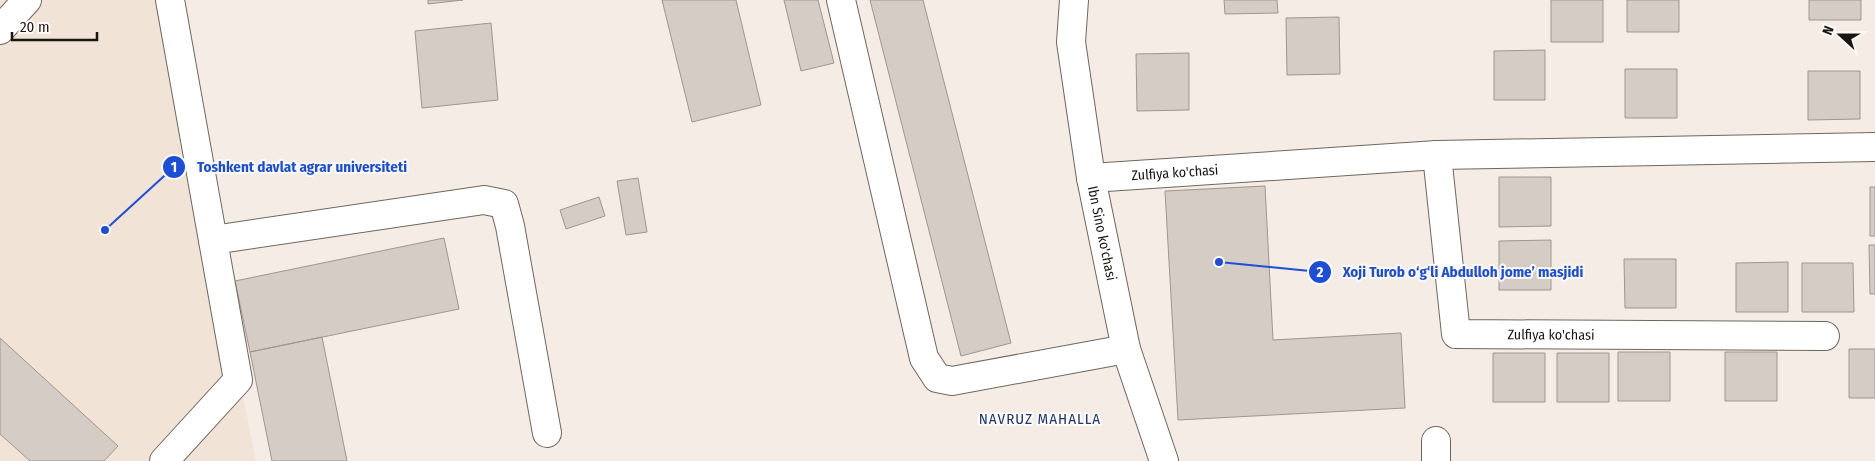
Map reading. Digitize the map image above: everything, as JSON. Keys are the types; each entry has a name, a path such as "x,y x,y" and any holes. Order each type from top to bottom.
{"street":[{"path":"0,30 27,0"},
{"path":"164,461 238,380 170,0"},
{"path":"840,0 924,358 937,378 952,381 1126,350"},
{"path":"1058,0 1071,42"},
{"name":"Ibn Sino ko'chasi","path":"1074,0 1071,42 1091,178 1126,350 1164,461"},
{"name":"Zulfiya ko'chasi","path":"1091,178 1437,155 1875,147"},
{"name":"Zulfiya ko'chasi","path":"1437,155 1456,334 1824,336"},
{"path":"213,240 484,200 504,204 510,226 547,433"}],"shaded area":[{"path":"0,0 163,0 256,461 0,461"}],"building":[{"path":"428,0 463,0 428,4"},
{"path":"662,0 736,0 761,105 692,122"},
{"path":"784,0 818,0 834,63 801,71"},
{"path":"870,0 923,0 1011,343 961,356"},
{"path":"1224,0 1277,0 1278,13 1225,14"},
{"path":"1551,0 1603,0 1603,42 1551,42"},
{"path":"1627,0 1679,0 1679,32 1627,32"},
{"path":"1809,0 1861,0 1861,20 1809,20"},
{"path":"1339,17 1340,74 1287,75 1286,18"},
{"path":"491,23 498,100 422,108 415,31"},
{"path":"1545,50 1545,100 1494,100 1494,51"},
{"path":"1189,53 1189,110 1137,111 1136,54"},
{"path":"1625,69 1677,69 1677,118 1625,118"},
{"path":"1808,71 1860,71 1860,119 1808,120"},
{"path":"1499,177 1551,177 1551,226 1499,227"},
{"path":"638,178 647,232 626,235 617,181"},
{"path":"1265,186 1273,340 1401,333 1405,408 1178,420 1165,191"},
{"path":"1870,187 1875,187 1875,236 1870,236"},
{"path":"599,197 605,216 566,229 560,210"},
{"path":"444,238 459,309 250,352 235,281"},
{"path":"1551,240 1551,290 1499,290 1499,241"},
{"path":"1869,245 1875,245 1875,294 1870,294"},
{"path":"1624,259 1676,259 1676,308 1625,308"},
{"path":"1788,262 1788,312 1736,312 1736,263"},
{"path":"1802,263 1853,263 1854,312 1802,312"},
{"path":"322,337 347,461 272,461 250,352"},
{"path":"0,338 118,446 104,461 30,461 0,434"},
{"path":"1849,349 1875,349 1875,398 1849,398"},
{"path":"1618,352 1670,352 1670,401 1618,401"},
{"path":"1725,352 1777,352 1777,401 1725,401"},
{"path":"1493,353 1545,353 1545,402 1493,402"},
{"path":"1557,353 1609,353 1609,402 1557,402"}],"place":[{"name":"Toshkent davlat agrar universiteti","path":"105,230"},
{"name":"Xoji Turob o‘g‘li Abdulloh jome’ masjidi","path":"1219,262"}],"district":[{"name":"NAVRUZ MAHALLA","path":"1040,419"}]}
